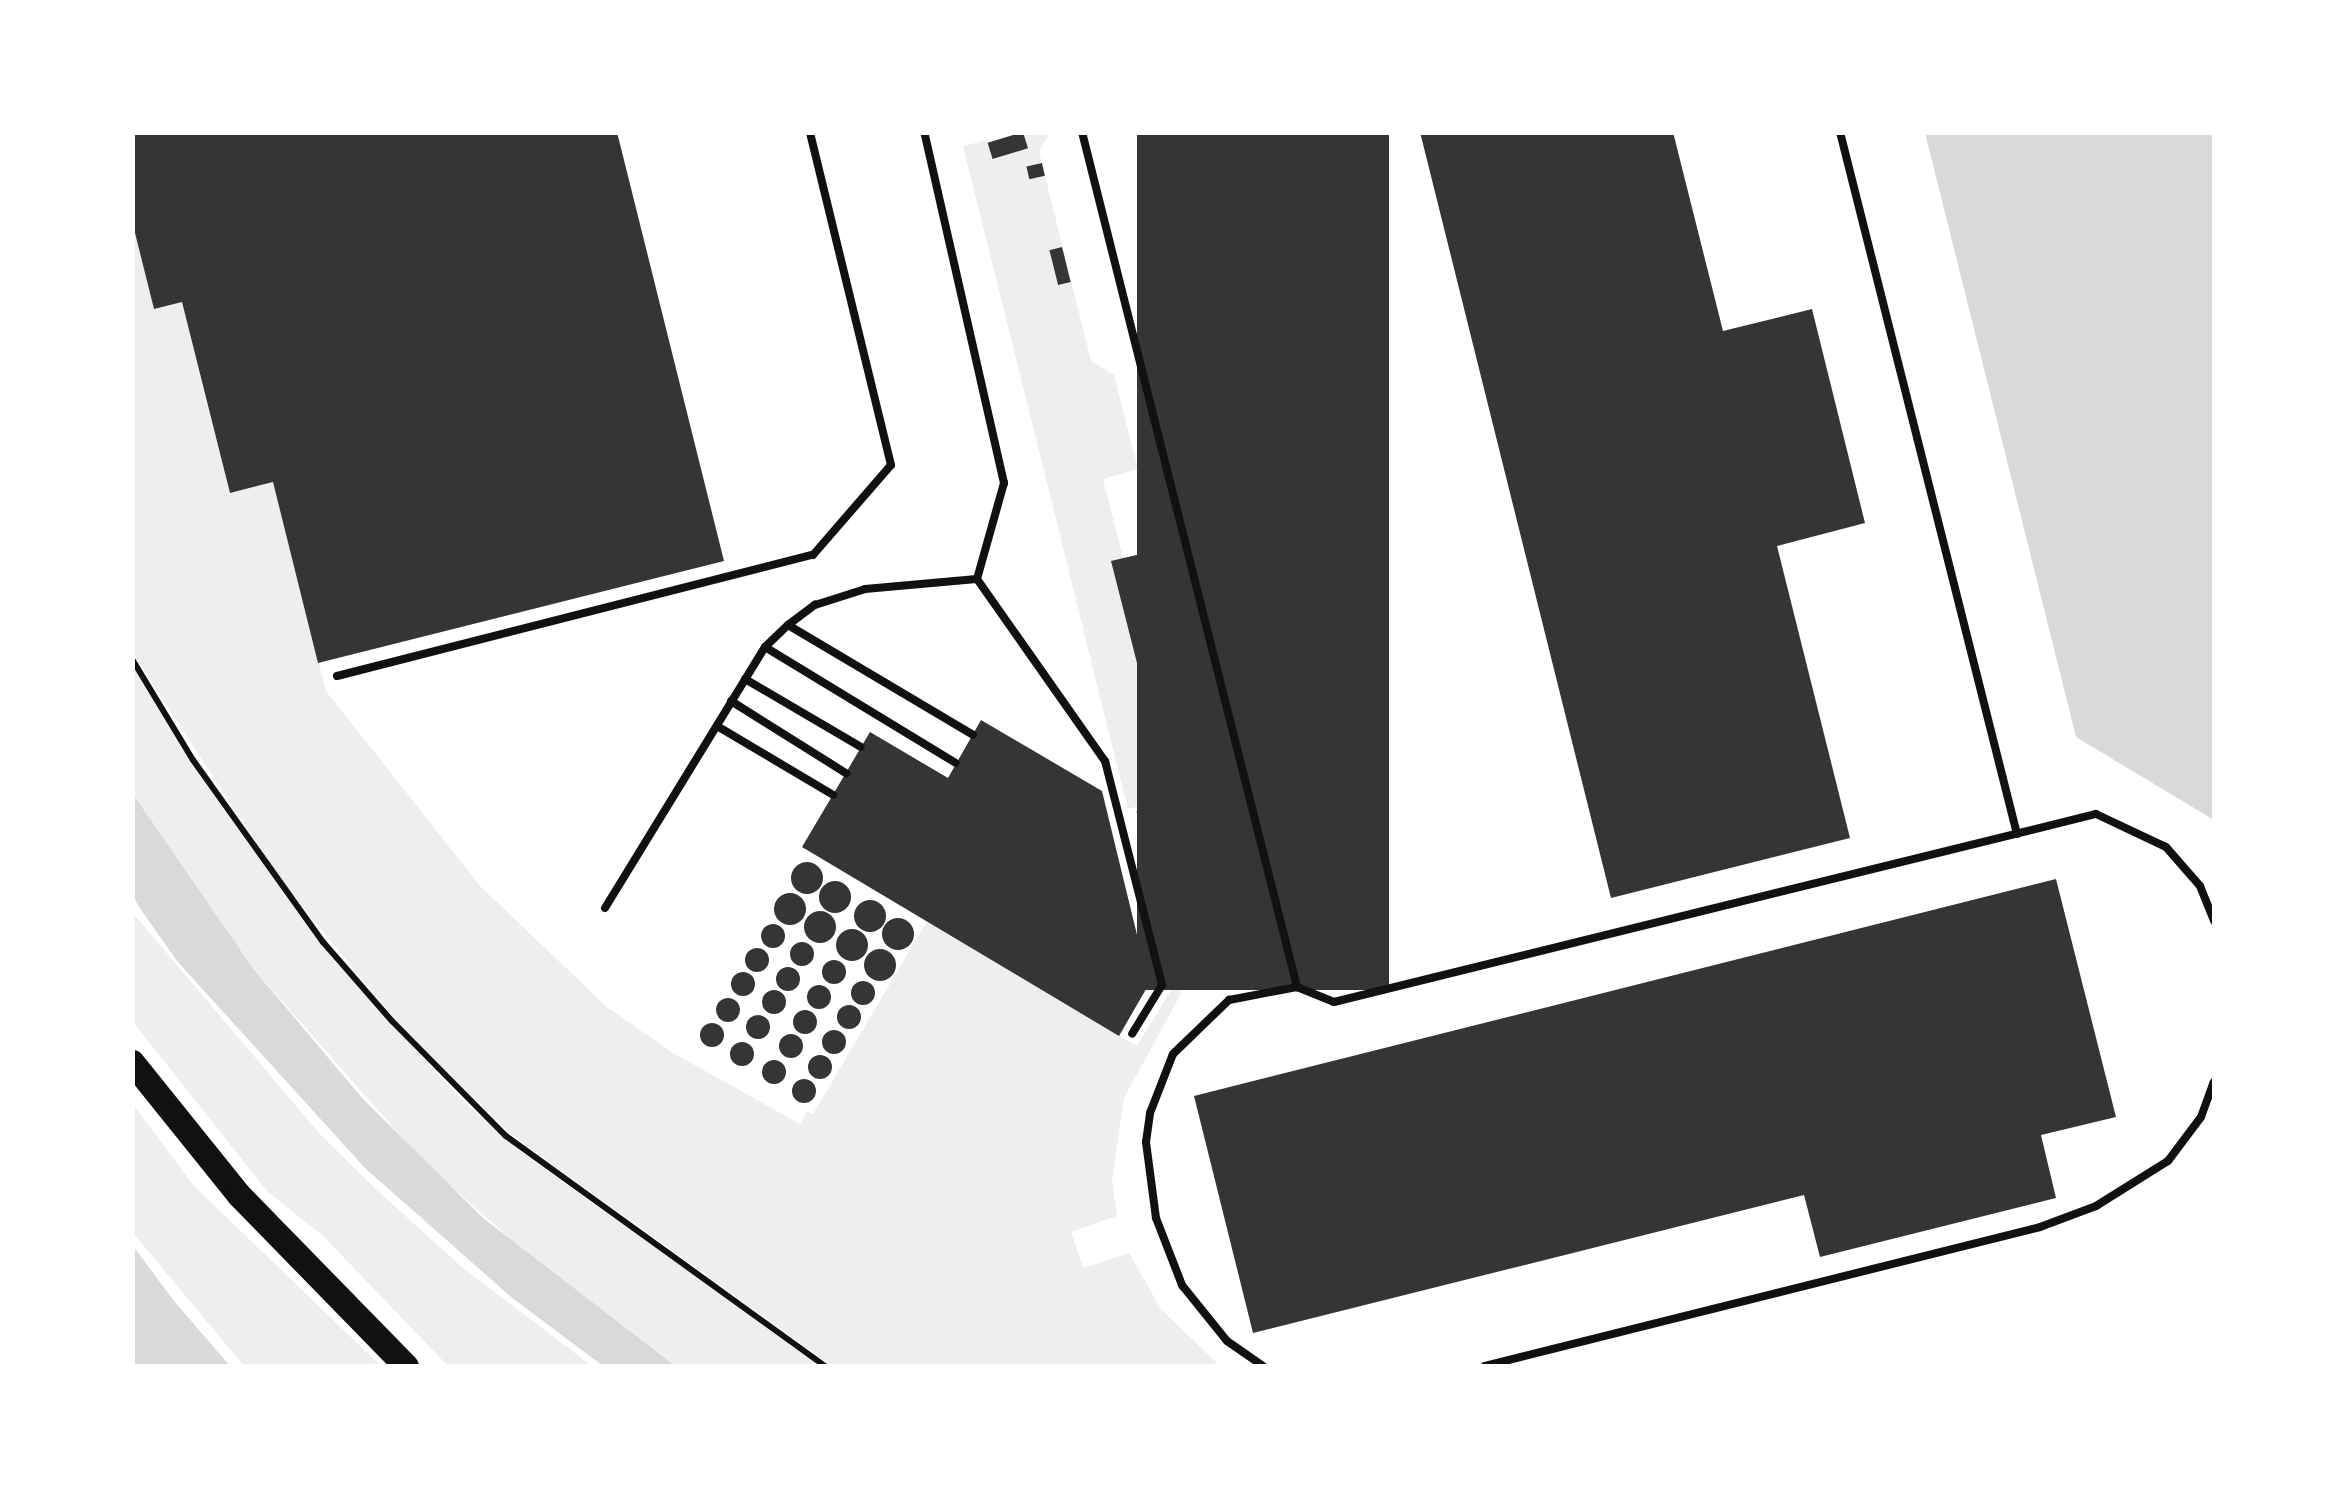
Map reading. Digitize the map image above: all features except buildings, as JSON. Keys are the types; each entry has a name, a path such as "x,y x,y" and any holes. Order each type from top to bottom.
{"main road":[{"path":"132,1062 239,1195 406,1366"}],"lane":[{"path":"336,676 812,555 891,465 810,132"},
{"path":"924,132 1004,483 976,580"},
{"path":"1082,132 1297,987"},
{"path":"1840,132 2017,834"},
{"path":"605,908 765,648 788,624 815,605 866,589 976,580"},
{"path":"976,580 1105,761 1162,986 1132,1034"},
{"path":"788,624 973,734"},
{"path":"765,648 956,762"},
{"path":"746,679 861,748"},
{"path":"732,701 846,773"},
{"path":"717,726 833,796"},
{"path":"1263,1366 1227,1341 1182,1285 1156,1218 1146,1142 1162,1076 1189,1032 1229,1000 1297,987 1334,1002 2096,814 2121,821 2184,866 2214,921"},
{"path":"1485,1366 2040,1227 2096,1206 2168,1161 2201,1117 2214,1082"}],"path":[{"path":"132,659 192,760 300,910 392,1021 506,1136 825,1366"}],"shaded area":[{"path":"1023,133 1050,133 1039,151 1042,163 1027,167 1030,179 1045,176 1091,361 1114,375 1138,469 1103,479 1123,558 1112,562 1165,773 1159,775 1165,799 1128,809 963,146 987,140 992,157 1027,148"},
{"path":"1925,133 2214,133 2214,820 2076,737"},
{"path":"132,221 155,308 182,302 230,493 273,482 326,691 481,887 607,1007 673,1053 800,1124 807,1111 813,1114 927,921 1137,1046 1173,987 1182,992 1124,1098 1112,1181 1117,1216 1071,1232 1083,1268 1129,1253 1161,1309 1220,1366 832,1366 511,1134 399,1024 279,878 133,654"},
{"path":"132,665 331,957 457,1095 518,1150 822,1366 675,1366 546,1271 422,1160 252,967 133,794"},
{"path":"133,794 252,967 362,1098 483,1218 675,1366 603,1366 511,1297 365,1168 177,961 139,907 133,896"},
{"path":"132,912 319,1133 463,1268 592,1366 448,1366 323,1236 267,1191 133,1022"},
{"path":"133,1104 193,1185 381,1366 244,1366 133,1233"},
{"path":"133,1246 174,1301 230,1366 133,1366"}]}
